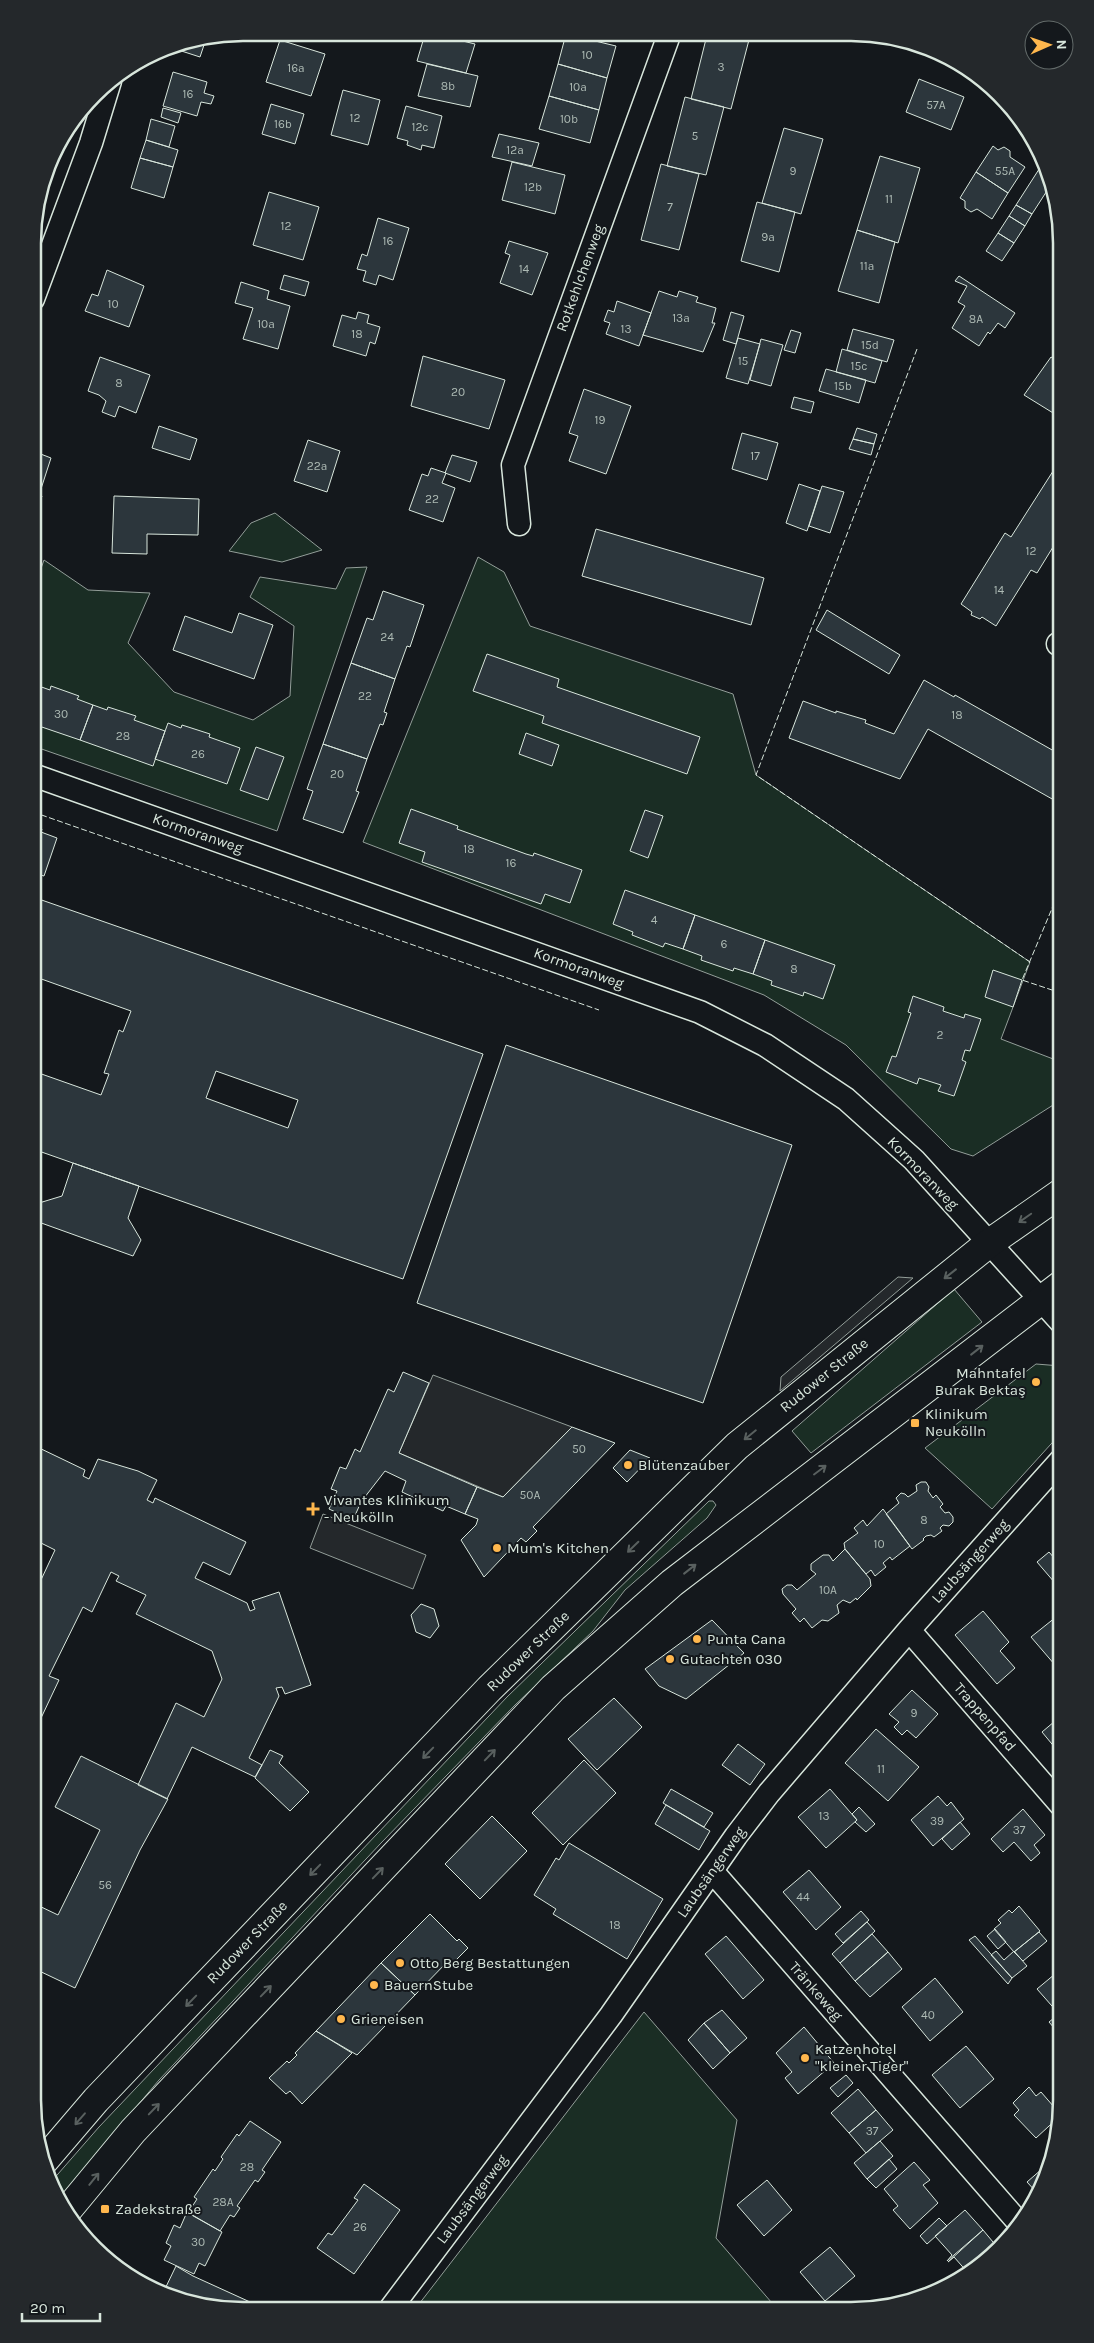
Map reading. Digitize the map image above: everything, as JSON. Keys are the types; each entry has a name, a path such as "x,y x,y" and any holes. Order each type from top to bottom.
{"main road":[{"name":"Rudower Straße","path":"49,2155 96,2100 489,1689 717,1465 737,1446 841,1361 988,1244 1053,1199"},
{"path":"71,2206 133,2131 553,1688 672,1583 1051,1293"}],"street":[{"name":"Rotkehlchenweg","path":"520,524 513,465 667,41"},
{"path":"41,277 91,143 105,96"},
{"name":"Kormoranweg","path":"41,778 700,1012 764,1046 846,1099 914,1160 988,1244 1051,1293"},
{"name":"Laubsängerweg","path":"396,2302 611,2015 769,1793 909,1630 1053,1469"},
{"name":"Trappenpfad","path":"909,1630 1053,1796"},
{"name":"Tränkeweg","path":"712,1871 1015,2218"}],"green space":[{"path":"275,513 322,550 282,562 229,551 251,523"},
{"path":"478,557 504,572 530,626 733,694 756,775 1030,962 1001,1039 1053,1059 1053,1105 973,1156 951,1149 846,1045 764,995 363,842"},
{"path":"44,560 88,590 150,593 128,643 174,692 253,720 290,696 294,626 250,597 260,577 336,589 346,568 367,567 277,831 41,749 41,568"},
{"path":"954,1289 982,1322 811,1453 792,1431"},
{"path":"1036,1364 1053,1365 1053,1442 992,1509 925,1448"},
{"path":"709,1501 713,1501 716,1505 707,1518 625,1590 593,1631 515,1705 381,1843 159,2080 64,2193 56,2176 99,2127 507,1697"},
{"path":"644,2012 737,2120 716,2238 771,2302 421,2302"}],"shaded area":[{"path":"898,1277 913,1278 780,1391 781,1377"},
{"path":"433,1375 572,1427 503,1497 399,1453"},
{"path":"323,1514 426,1555 413,1589 310,1548"}],"building":[{"path":"280,41 325,54 311,96 266,82"},
{"path":"423,41 463,41 475,44 466,73 417,61"},
{"path":"564,41 595,41 616,46 607,78 558,64"},
{"path":"706,41 749,41 731,109 691,99"},
{"path":"204,45 200,57 182,51"},
{"path":"427,64 478,76 470,107 418,96"},
{"path":"558,64 607,78 599,110 549,96"},
{"path":"173,72 207,82 204,93 214,96 211,104 201,102 197,116 163,106"},
{"path":"919,79 964,97 951,130 906,112"},
{"path":"343,90 380,100 368,145 331,135"},
{"path":"549,96 599,110 590,143 539,129"},
{"path":"685,97 724,107 706,175 667,166"},
{"path":"271,104 304,114 295,144 262,134"},
{"path":"406,106 442,116 434,148 422,145 421,150 407,145 408,141 397,138"},
{"path":"163,108 181,113 178,123 161,117"},
{"path":"151,119 175,126 169,147 146,140"},
{"path":"784,128 823,139 801,214 762,203"},
{"path":"499,134 539,143 532,166 492,157"},
{"path":"146,140 178,150 173,167 140,158"},
{"path":"993,146 998,150 1004,147 1010,151 1010,157 1025,167 1008,193 976,172"},
{"path":"880,156 920,168 898,243 857,230"},
{"path":"140,158 173,167 164,198 131,188"},
{"path":"512,162 565,175 555,214 502,200"},
{"path":"661,164 699,174 679,250 641,240"},
{"path":"1039,170 1046,192 1032,214 1016,205"},
{"path":"976,172 1008,193 992,219 977,209 971,212 965,208 965,201 960,198"},
{"path":"269,192 319,207 303,260 253,245"},
{"path":"757,202 795,212 779,272 741,261"},
{"path":"1016,205 1032,214 1025,226 1009,216"},
{"path":"1009,216 1025,226 1014,243 998,233"},
{"path":"378,218 409,228 393,280 379,275 376,285 363,281 366,271 357,269 362,254 367,256"},
{"path":"857,230 895,242 879,303 838,291"},
{"path":"998,233 1014,243 1002,261 986,251"},
{"path":"509,241 548,253 532,295 500,283 510,255 505,253"},
{"path":"107,270 144,286 129,327 85,311 92,294 98,296"},
{"path":"284,275 309,282 305,296 280,289"},
{"path":"959,276 1015,313 1005,328 998,323 990,334 988,332 979,346 952,328 965,306 958,302 967,286 955,281"},
{"path":"241,282 269,291 267,299 290,306 278,349 243,339 253,308 235,303"},
{"path":"659,291 677,297 679,291 698,297 696,302 716,308 712,323 715,323 703,352 643,335"},
{"path":"617,301 651,313 639,346 606,334 610,323 604,321 608,310 614,312"},
{"path":"358,312 369,315 367,323 380,327 375,344 370,342 366,356 333,346 342,315 356,319"},
{"path":"731,312 744,316 736,344 723,340"},
{"path":"853,329 894,340 887,362 847,350"},
{"path":"791,330 801,333 795,353 784,350"},
{"path":"738,338 760,344 748,384 726,378"},
{"path":"761,339 783,345 771,386 750,380"},
{"path":"842,349 882,361 875,383 836,372"},
{"path":"423,356 505,380 489,429 411,406"},
{"path":"100,357 150,375 136,413 119,406 115,417 102,412 106,401 99,395 88,391"},
{"path":"1051,357 1053,358 1053,413 1024,395"},
{"path":"826,369 866,380 859,403 819,391"},
{"path":"584,389 631,406 606,474 569,461 578,436 569,433"},
{"path":"794,397 814,402 811,413 791,408"},
{"path":"159,426 197,439 190,460 152,448"},
{"path":"857,428 877,434 874,444 853,439"},
{"path":"742,433 778,443 767,480 732,469"},
{"path":"853,439 874,444 871,455 849,449"},
{"path":"308,440 340,451 327,492 294,481"},
{"path":"41,454 51,458 41,489"},
{"path":"452,455 477,462 470,482 445,473"},
{"path":"431,468 446,473 442,483 455,488 443,522 409,510 422,474 428,476"},
{"path":"1053,471 1053,547 1037,573 1031,570 996,626 982,617 980,619 971,615 972,612 961,604 1005,533 1011,537"},
{"path":"799,484 820,491 807,531 786,523"},
{"path":"822,486 844,492 830,533 809,526"},
{"path":"114,496 199,499 198,535 147,534 147,554 112,553"},
{"path":"596,529 764,578 751,625 582,576"},
{"path":"383,591 424,605 410,647 407,646 395,679 351,663 367,618 373,620"},
{"path":"827,610 900,655 889,674 816,630"},
{"path":"239,613 273,625 254,679 173,650 185,616 232,633"},
{"path":"487,654 559,679 557,687 700,737 687,774 542,723 544,716 473,691"},
{"path":"351,663 395,679 384,712 387,713 383,725 380,724 367,759 323,744"},
{"path":"924,680 954,697 955,695 1053,750 1053,799 928,729 900,779 789,738 803,701 836,713 836,711 866,720 865,723 894,734"},
{"path":"51,686 79,696 77,699 93,705 80,740 41,727 41,687 50,690"},
{"path":"93,705 107,710 108,707 136,716 134,720 165,731 153,766 80,740"},
{"path":"168,723 181,728 182,725 210,734 209,737 240,748 227,784 155,759"},
{"path":"526,733 559,745 552,766 519,754"},
{"path":"323,744 367,759 356,791 359,792 343,833 303,819 313,791 307,789"},
{"path":"256,747 284,757 268,800 240,790"},
{"path":"411,809 458,826 457,829 526,854 533,856 534,853 582,870 570,903 545,894 541,904 422,862 425,852 399,843"},
{"path":"645,810 663,816 648,858 630,851"},
{"path":"41,832 57,838 44,876 41,875"},
{"path":"625,890 695,915 683,949 665,943 663,947 632,935 633,932 613,924"},
{"path":"41,900 483,1054 403,1279 41,1152 41,1074 101,1095 109,1074 104,1073 119,1030 123,1032 131,1011 41,979","holes":["216,1071 298,1100 288,1128 206,1098"]},
{"path":"695,915 765,940 753,974 734,968 733,971 701,960 702,956 683,949"},
{"path":"765,940 835,965 823,999 804,992 803,996 771,985 772,981 753,974"},
{"path":"993,970 1022,980 1013,1007 985,997"},
{"path":"913,996 944,1007 943,1011 964,1018 965,1014 981,1019 970,1051 965,1050 962,1060 966,1062 954,1096 938,1091 941,1085 919,1078 917,1084 886,1072 892,1056 896,1057 911,1013 908,1012"},
{"path":"506,1045 792,1145 703,1403 417,1303"},
{"path":"73,1163 139,1186 128,1218 141,1240 133,1256 41,1223 41,1202 62,1196"},
{"path":"403,1372 429,1383 399,1453 477,1487 465,1514 446,1506 443,1511 402,1492 406,1481 385,1471 361,1502 353,1520 329,1509 337,1491 331,1489 340,1467 346,1469 355,1449 360,1452 388,1389 394,1392"},
{"path":"572,1427 615,1443 533,1527 537,1531 526,1542 521,1538 484,1577 461,1540 476,1525 478,1519 465,1514 477,1487 503,1497"},
{"path":"41,1449 85,1470 83,1476 89,1479 98,1459 138,1471 157,1480 147,1500 153,1503 155,1498 246,1542 230,1575 203,1562 195,1578 247,1603 250,1611 255,1609 252,1601 279,1592 311,1685 285,1694 282,1687 276,1688 279,1696 249,1758 262,1765 255,1777 192,1747 167,1799 138,1785 176,1703 204,1717 222,1679 212,1651 136,1614 146,1595 116,1581 119,1576 111,1572 92,1612 83,1607 49,1676 59,1680 41,1718 41,1580 55,1550 41,1543"},
{"path":"630,1450 650,1458 627,1482 613,1468"},
{"path":"926,1482 929,1487 928,1491 933,1498 936,1495 943,1504 940,1507 945,1513 949,1512 953,1517 953,1522 949,1526 943,1525 940,1528 942,1531 934,1537 931,1535 926,1536 924,1540 912,1549 886,1514 899,1503 896,1498 901,1493 908,1497 917,1491 916,1485"},
{"path":"883,1509 910,1546 892,1560 890,1557 883,1563 886,1567 875,1576 871,1570 866,1574 845,1549 844,1543 858,1533 854,1528 863,1520 867,1526"},
{"path":"845,1549 870,1579 871,1586 857,1600 856,1598 850,1603 843,1600 837,1605 839,1613 828,1621 822,1620 812,1628 804,1618 800,1622 792,1613 796,1609 783,1594 782,1589 787,1585 792,1585 797,1590 816,1574 811,1570 811,1564 823,1555 829,1555 833,1561"},
{"path":"1049,1552 1053,1557 1053,1581 1037,1562"},
{"path":"421,1604 434,1609 439,1626 430,1638 416,1632 411,1615"},
{"path":"983,1611 1009,1642 1000,1651 1015,1668 997,1684 955,1635"},
{"path":"1053,1619 1053,1663 1031,1637"},
{"path":"712,1620 744,1653 686,1699 659,1686 645,1669"},
{"path":"912,1690 938,1714 916,1738 907,1730 902,1735 894,1727 899,1722 889,1714"},
{"path":"614,1698 642,1727 597,1770 568,1739"},
{"path":"1053,1723 1053,1745 1042,1732"},
{"path":"876,1729 919,1767 888,1801 845,1763"},
{"path":"738,1744 765,1764 750,1785 722,1765"},
{"path":"270,1750 283,1756 279,1763 309,1792 290,1811 255,1778"},
{"path":"81,1756 168,1799 140,1850 75,1988 41,1972 41,1907 58,1915 100,1830 55,1807"},
{"path":"584,1760 616,1793 563,1845 532,1813"},
{"path":"671,1789 713,1813 704,1827 663,1803"},
{"path":"830,1789 857,1820 826,1848 798,1817"},
{"path":"938,1796 947,1806 951,1802 964,1819 933,1846 911,1820"},
{"path":"666,1805 710,1831 699,1850 655,1824"},
{"path":"859,1807 875,1824 866,1832 855,1822 857,1820 852,1814"},
{"path":"1023,1809 1045,1835 1034,1845 1040,1853 1031,1861 1014,1842 1003,1852 991,1839"},
{"path":"492,1816 527,1851 480,1899 445,1864"},
{"path":"960,1822 970,1834 952,1850 942,1839"},
{"path":"569,1843 663,1899 627,1959 553,1914 556,1909 534,1895 556,1858 559,1860"},
{"path":"809,1870 841,1907 816,1930 783,1892"},
{"path":"1019,1906 1040,1931 1014,1952 994,1929 1001,1923 998,1920 1009,1910 1012,1913"},
{"path":"861,1911 869,1920 843,1943 835,1934"},
{"path":"430,1914 457,1941 459,1939 468,1948 453,1963 450,1959 415,1995 381,1963"},
{"path":"867,1922 875,1931 840,1963 832,1954"},
{"path":"995,1929 1006,1942 998,1949 987,1936"},
{"path":"1039,1932 1047,1941 1023,1961 1014,1952"},
{"path":"872,1934 888,1952 855,1981 840,1963"},
{"path":"726,1936 764,1980 743,1999 705,1954"},
{"path":"975,1936 1012,1978 1008,1984 969,1940"},
{"path":"996,1951 1004,1960 1014,1951 1027,1966 1012,1978 991,1955"},
{"path":"888,1952 902,1969 870,1997 855,1981"},
{"path":"381,1963 415,1995 357,2055 316,2031"},
{"path":"1053,1976 1053,2007 1037,1989"},
{"path":"935,1978 963,2012 930,2041 902,2007"},
{"path":"722,2010 747,2038 730,2053 704,2023"},
{"path":"1053,2019 1053,2027 1049,2022"},
{"path":"704,2023 730,2053 713,2069 688,2040"},
{"name":"Katzenhotel \"kleiner Tiger\"","path":"804,2027 834,2063 798,2094 785,2078 792,2072 776,2053"},
{"path":"316,2031 352,2053 302,2104 290,2091 286,2094 269,2078 287,2061 289,2063 297,2055 295,2053"},
{"path":"966,2046 994,2079 960,2108 932,2075"},
{"path":"846,2075 853,2083 838,2097 830,2088"},
{"path":"1029,2087 1036,2096 1041,2092 1053,2105 1051,2124 1036,2138 1014,2115 1019,2110 1013,2103"},
{"path":"858,2089 876,2110 849,2133 831,2113"},
{"path":"876,2110 893,2130 866,2153 849,2133"},
{"path":"250,2121 281,2142 262,2170 265,2172 258,2182 255,2180 237,2206 240,2208 234,2217 230,2215 220,2231 188,2213 197,2199 194,2197 213,2169 215,2171 223,2159 221,2157 237,2134 239,2136"},
{"path":"880,2141 893,2156 867,2179 854,2163"},
{"path":"889,2159 897,2169 876,2188 867,2179"},
{"path":"914,2162 930,2180 923,2185 938,2203 910,2229 893,2210 898,2206 884,2189"},
{"path":"1039,2171 1032,2188 1027,2182"},
{"path":"767,2180 792,2210 764,2236 737,2205"},
{"path":"364,2184 400,2210 354,2274 317,2248 328,2233 332,2235 358,2200 354,2198"},
{"path":"965,2210 983,2230 947,2261 952,2255 935,2236"},
{"path":"187,2212 222,2232 205,2266 199,2263 194,2274 164,2260 171,2246 166,2243 174,2225 180,2228"},
{"path":"939,2218 947,2226 927,2244 920,2236"},
{"path":"983,2230 993,2242 984,2252 963,2268 954,2257 948,2262"},
{"path":"830,2247 855,2276 825,2301 800,2272"},
{"path":"176,2266 193,2276 250,2302 204,2298 166,2286"}],"fence":[{"path":"917,349 756,775 1030,962"},
{"path":"41,815 599,1010"},
{"path":"1053,906 1022,980 1053,990"}],"place":[{"name":"Mahntafel Burak Bektaş","path":"1036,1382"},
{"name":"Klinikum Neukölln","path":"915,1423"},
{"name":"Blütenzauber","path":"628,1465"},
{"name":"Vivantes Klinikum - Neukölln","path":"313,1509"},
{"name":"Mum's Kitchen","path":"497,1548"},
{"name":"Punta Cana","path":"697,1639"},
{"name":"Gutachten 030","path":"670,1659"},
{"name":"Otto Berg Bestattungen","path":"400,1963"},
{"name":"BauernStube","path":"374,1985"},
{"name":"Grieneisen","path":"341,2019"},
{"name":"Katzenhotel \"kleiner Tiger\"","path":"805,2058"},
{"name":"Zadekstraße","path":"105,2209"}]}
